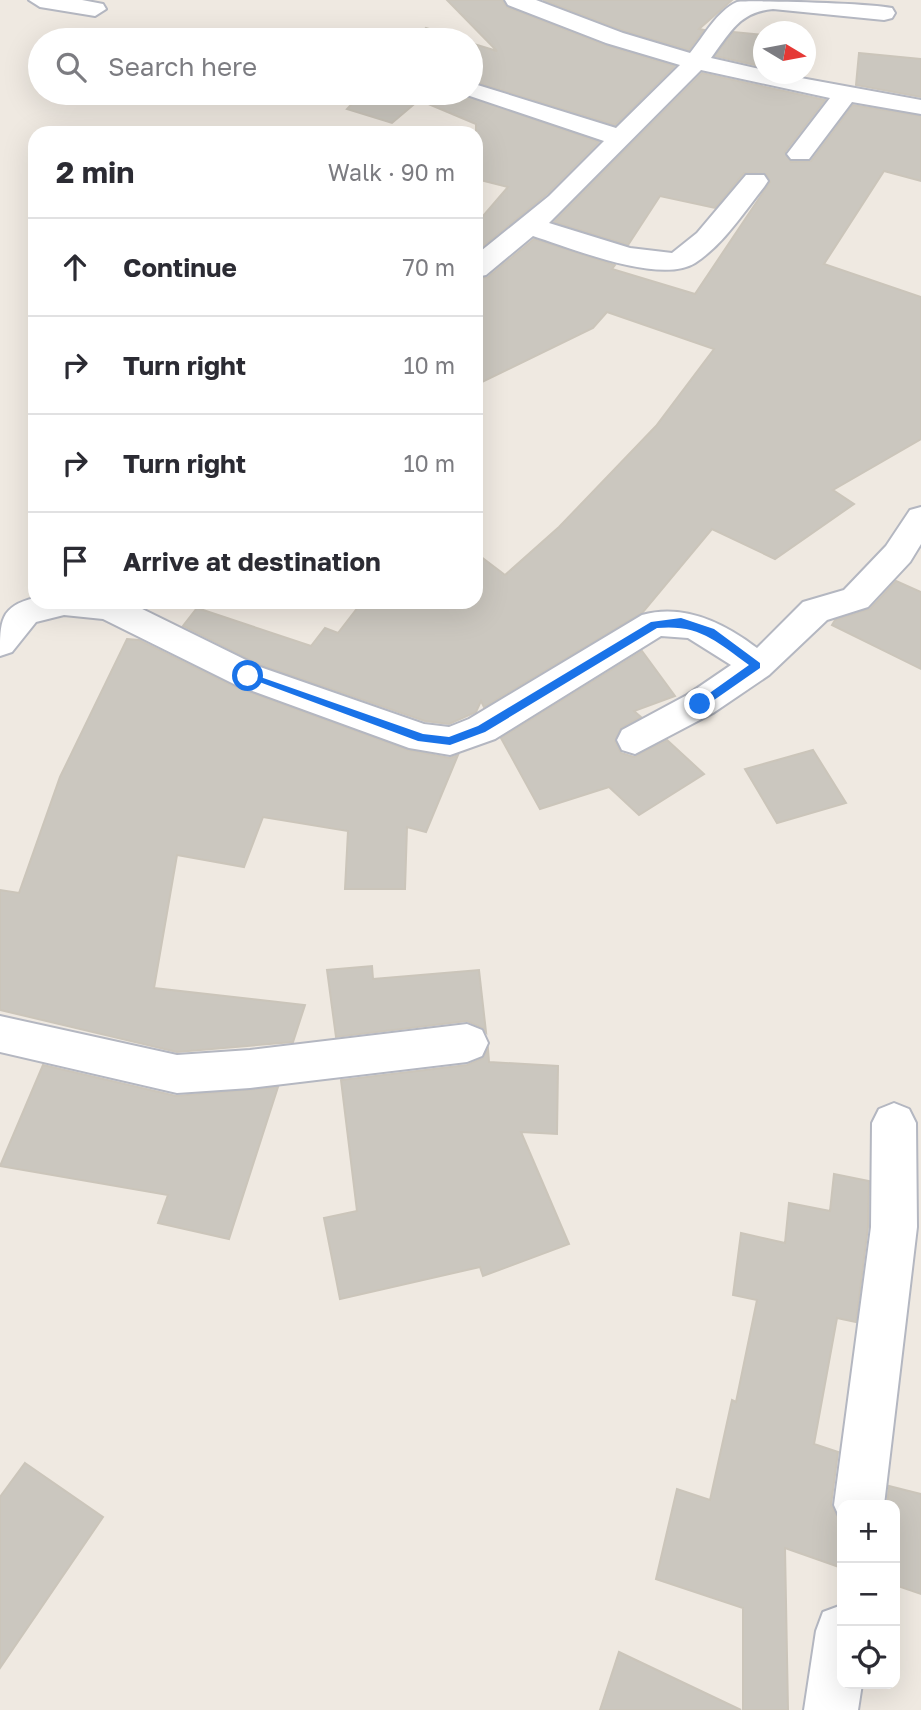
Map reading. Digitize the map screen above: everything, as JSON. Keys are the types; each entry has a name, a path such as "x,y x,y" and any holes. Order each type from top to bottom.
{"street":[{"path":"40,0 95,9"},
{"path":"527,2 618,39 695,63 921,107"},
{"path":"483,263 530,226 621,138 695,63 732,15 749,4 773,2 884,13"},
{"path":"483,94 621,138"},
{"path":"800,154 846,94"},
{"path":"530,226 652,260 678,261 699,246 755,181"},
{"path":"635,740 700,704 757,666 772,655 815,611 856,599 898,554 921,518"},
{"path":"0,643 26,611 36,609"},
{"path":"113,609 248,676 422,738 450,741 482,729 654,624 681,622 710,631 757,666"},
{"path":"0,1034 177,1074 250,1069 467,1043"},
{"path":"860,1500 894,1227 894,1123"},
{"path":"831,1710 837,1667"}],"building":[{"path":"447,0 502,0 507,7 605,45 675,66 615,125 483,85 483,47 497,51 483,37 483,28 474,28"},
{"path":"543,0 732,0 699,29 704,30 689,50 624,31"},
{"path":"733,32 753,34 753,65 715,56"},
{"path":"859,53 921,59 921,97 856,85"},
{"path":"702,73 825,100 785,152 791,162 811,161 853,105 921,116 921,181 884,171 824,264 921,297 921,439 833,490 854,504 775,559 712,529 643,612 484,707 481,701 476,712 449,724 425,721 261,665 183,626 196,609 200,609 311,646 325,628 338,633 357,609 483,609 483,558 505,575 559,527 656,426 714,349 607,312 593,328 483,382 483,278 488,277 534,239 615,265 612,269 695,294 770,182 766,174 744,173 715,208 660,196 628,245 554,222"},
{"path":"483,102 599,142 547,194 483,246 483,216 508,187 483,181 483,126 431,105 483,105"},
{"path":"351,105 413,105 392,123 347,109"},
{"path":"896,581 921,592 921,669 832,625 835,620 870,609"},
{"path":"127,639 139,640 235,687 408,750 450,758 458,755 426,832 407,827 405,889 345,889 348,831 263,817 244,867 177,855 154,988 305,1005 293,1042 177,1052 0,1010 0,890 19,893 60,777"},
{"path":"642,651 675,696 634,711 641,717 621,728 615,741 621,753 634,757 667,740 704,774 639,815 609,787 540,809 501,738"},
{"path":"813,750 846,803 777,823 745,769"},
{"path":"372,966 373,979 479,970 486,1032 467,1021 336,1037 327,970"},
{"path":"488,1049 489,1062 558,1066 557,1134 521,1132 569,1244 483,1276 480,1267 340,1299 324,1218 357,1211 341,1080 467,1065 483,1058"},
{"path":"43,1065 176,1096 278,1087 229,1239 158,1223 168,1195 0,1166"},
{"path":"834,1174 869,1181 868,1227 856,1322 837,1318 814,1444 838,1452 831,1505 837,1516 837,1566 785,1548 788,1710 743,1710 743,1608 656,1579 677,1489 710,1500 732,1400 736,1402 757,1300 733,1295 741,1233 785,1243 789,1203 830,1211"},
{"path":"25,1463 103,1517 0,1668 0,1497"},
{"path":"889,1486 921,1494 921,1594 900,1587 900,1500 888,1500"},
{"path":"619,1652 741,1710 600,1710"}],"route":[{"path":"248,676 422,738 450,741 482,729 654,624 681,622 710,631 757,666 700,704"}]}
